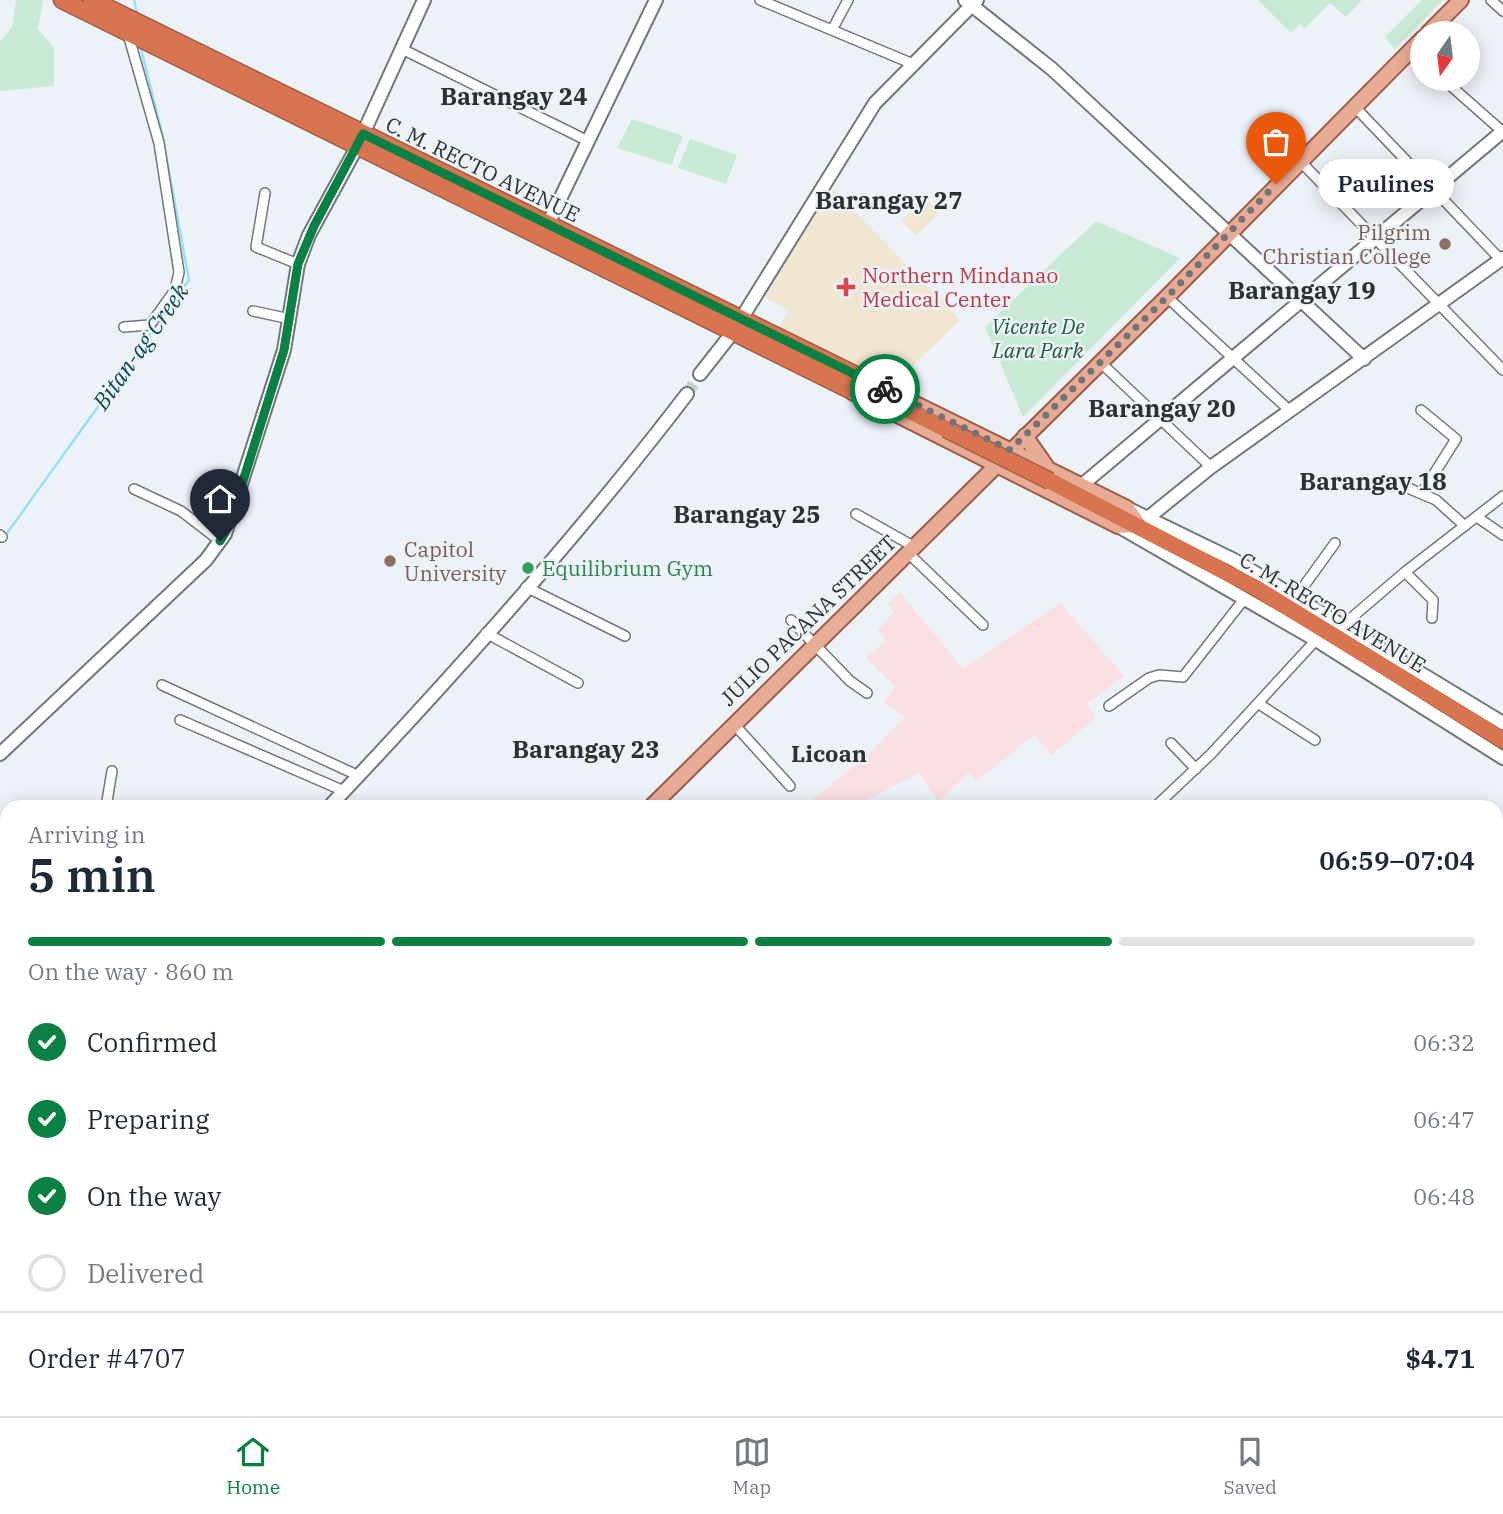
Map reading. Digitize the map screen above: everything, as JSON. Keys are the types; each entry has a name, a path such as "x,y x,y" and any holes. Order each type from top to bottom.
{"highway":[{"name":"C. M. RECTO AVENUE","path":"62,0 152,38 736,324 856,374 875,393 1143,521 1503,740"},
{"name":"C. M. RECTO AVENUE","path":"92,0 130,30"},
{"name":"C. M. RECTO AVENUE","path":"360,140 548,224 736,324 848,389 875,393"}],"main road":[{"path":"1440,21 1461,0"},
{"name":"JULIO PACANA STREET","path":"658,800 1167,297 1410,51"},
{"name":"C. M. RECTO AVENUE","path":"856,374 1010,450 1049,475 1082,485 1127,508 1143,521"},
{"name":"C. M. RECTO AVENUE","path":"848,389 1118,526 1143,521"},
{"path":"1025,436 1049,475"}],"street":[{"path":"0,754 206,560 220,541 233,514 284,350 298,264 314,226 360,140 424,0"},
{"path":"548,224 656,0"},
{"path":"760,0 913,64"},
{"path":"832,30 848,0"},
{"path":"1492,0 1503,11"},
{"path":"700,374 736,324 875,103 972,1 1052,69 1363,359"},
{"path":"124,327 150,325 175,290 179,272 159,142 130,30"},
{"path":"402,49 588,141"},
{"path":"1082,485 1503,132 1457,91"},
{"path":"1354,106 1502,259 1289,410 1143,521 1228,557 1503,723"},
{"path":"1300,160 1503,370"},
{"path":"265,193 256,247 298,264"},
{"path":"1167,297 1289,410"},
{"path":"253,311 290,319"},
{"path":"1100,362 1211,467"},
{"path":"336,800 526,587 688,394"},
{"path":"1421,410 1456,439 1422,493"},
{"path":"1401,485 1445,506 1465,526"},
{"path":"134,489 181,511 220,541"},
{"path":"1343,625 1405,572 1501,501"},
{"path":"856,514 910,549 983,625"},
{"path":"1477,517 1503,535"},
{"path":"1118,526 1316,640 1503,758"},
{"path":"1296,597 1335,542"},
{"path":"1405,572 1433,600 1432,618"},
{"path":"526,587 625,636"},
{"path":"1109,706 1154,676 1183,677 1245,598"},
{"path":"791,620 850,681 867,693"},
{"path":"486,633 579,683"},
{"path":"1163,800 1259,704 1316,640"},
{"path":"162,685 359,776"},
{"path":"1259,704 1315,740"},
{"path":"180,720 344,791"},
{"path":"733,723 790,786"},
{"path":"1171,743 1196,769"},
{"path":"107,800 112,771"}],"shaded area":[{"name":"Northern Mindanao Medical Center","path":"834,190 960,320 895,383 779,327 788,310 757,293"},
{"path":"925,197 940,213 916,235 901,221"},
{"path":"900,592 963,669 1060,603 1124,676 1086,705 1096,717 1052,755 1035,735 976,781 969,772 940,800 937,800 919,773 867,800 813,800 870,753 905,717 884,702 895,687 866,657 886,641 878,630 894,612 888,604"}],"green space":[{"path":"16,0 43,0 38,29 54,48 54,86 0,91 0,42 12,27"},
{"path":"1258,0 1362,0 1346,17 1330,3 1305,28 1300,24 1291,33"},
{"path":"1422,0 1443,0 1422,21 1410,21 1410,34 1395,49 1385,37"},
{"path":"632,119 683,136 671,165 617,148"},
{"path":"690,139 737,155 726,184 678,168"},
{"name":"Vicente De Lara Park","path":"1096,221 1180,258 1023,417 985,327"}],"waterway":[{"name":"Bitan-ag Creek","path":"134,0 138,17"},
{"name":"Bitan-ag Creek","path":"0,543 189,280 162,133 140,45"}],"tunnel":[{"path":"687,394 700,374"}],"way so far":[{"path":"885,389 1010,450 1167,297 1276,184"}],"place":[{"name":"Paulines","path":"1276,184"},
{"name":"Pilgrim Christian College","path":"1445,244"},
{"name":"Northern Mindanao Medical Center","path":"846,287"},
{"name":"Capitol University","path":"390,561"},
{"name":"Equilibrium Gym","path":"528,568"}],"district":[{"name":"Barangay 24","path":"514,96"},
{"name":"Barangay 27","path":"889,200"},
{"name":"Barangay 19","path":"1302,290"},
{"name":"Barangay 20","path":"1162,408"},
{"name":"Barangay 18","path":"1373,481"},
{"name":"Barangay 25","path":"747,514"},
{"name":"Barangay 23","path":"586,749"},
{"name":"Licoan","path":"829,753"}],"route":[{"path":"220,541 229,526 284,350 298,264 309,235 363,134 885,389"}]}
